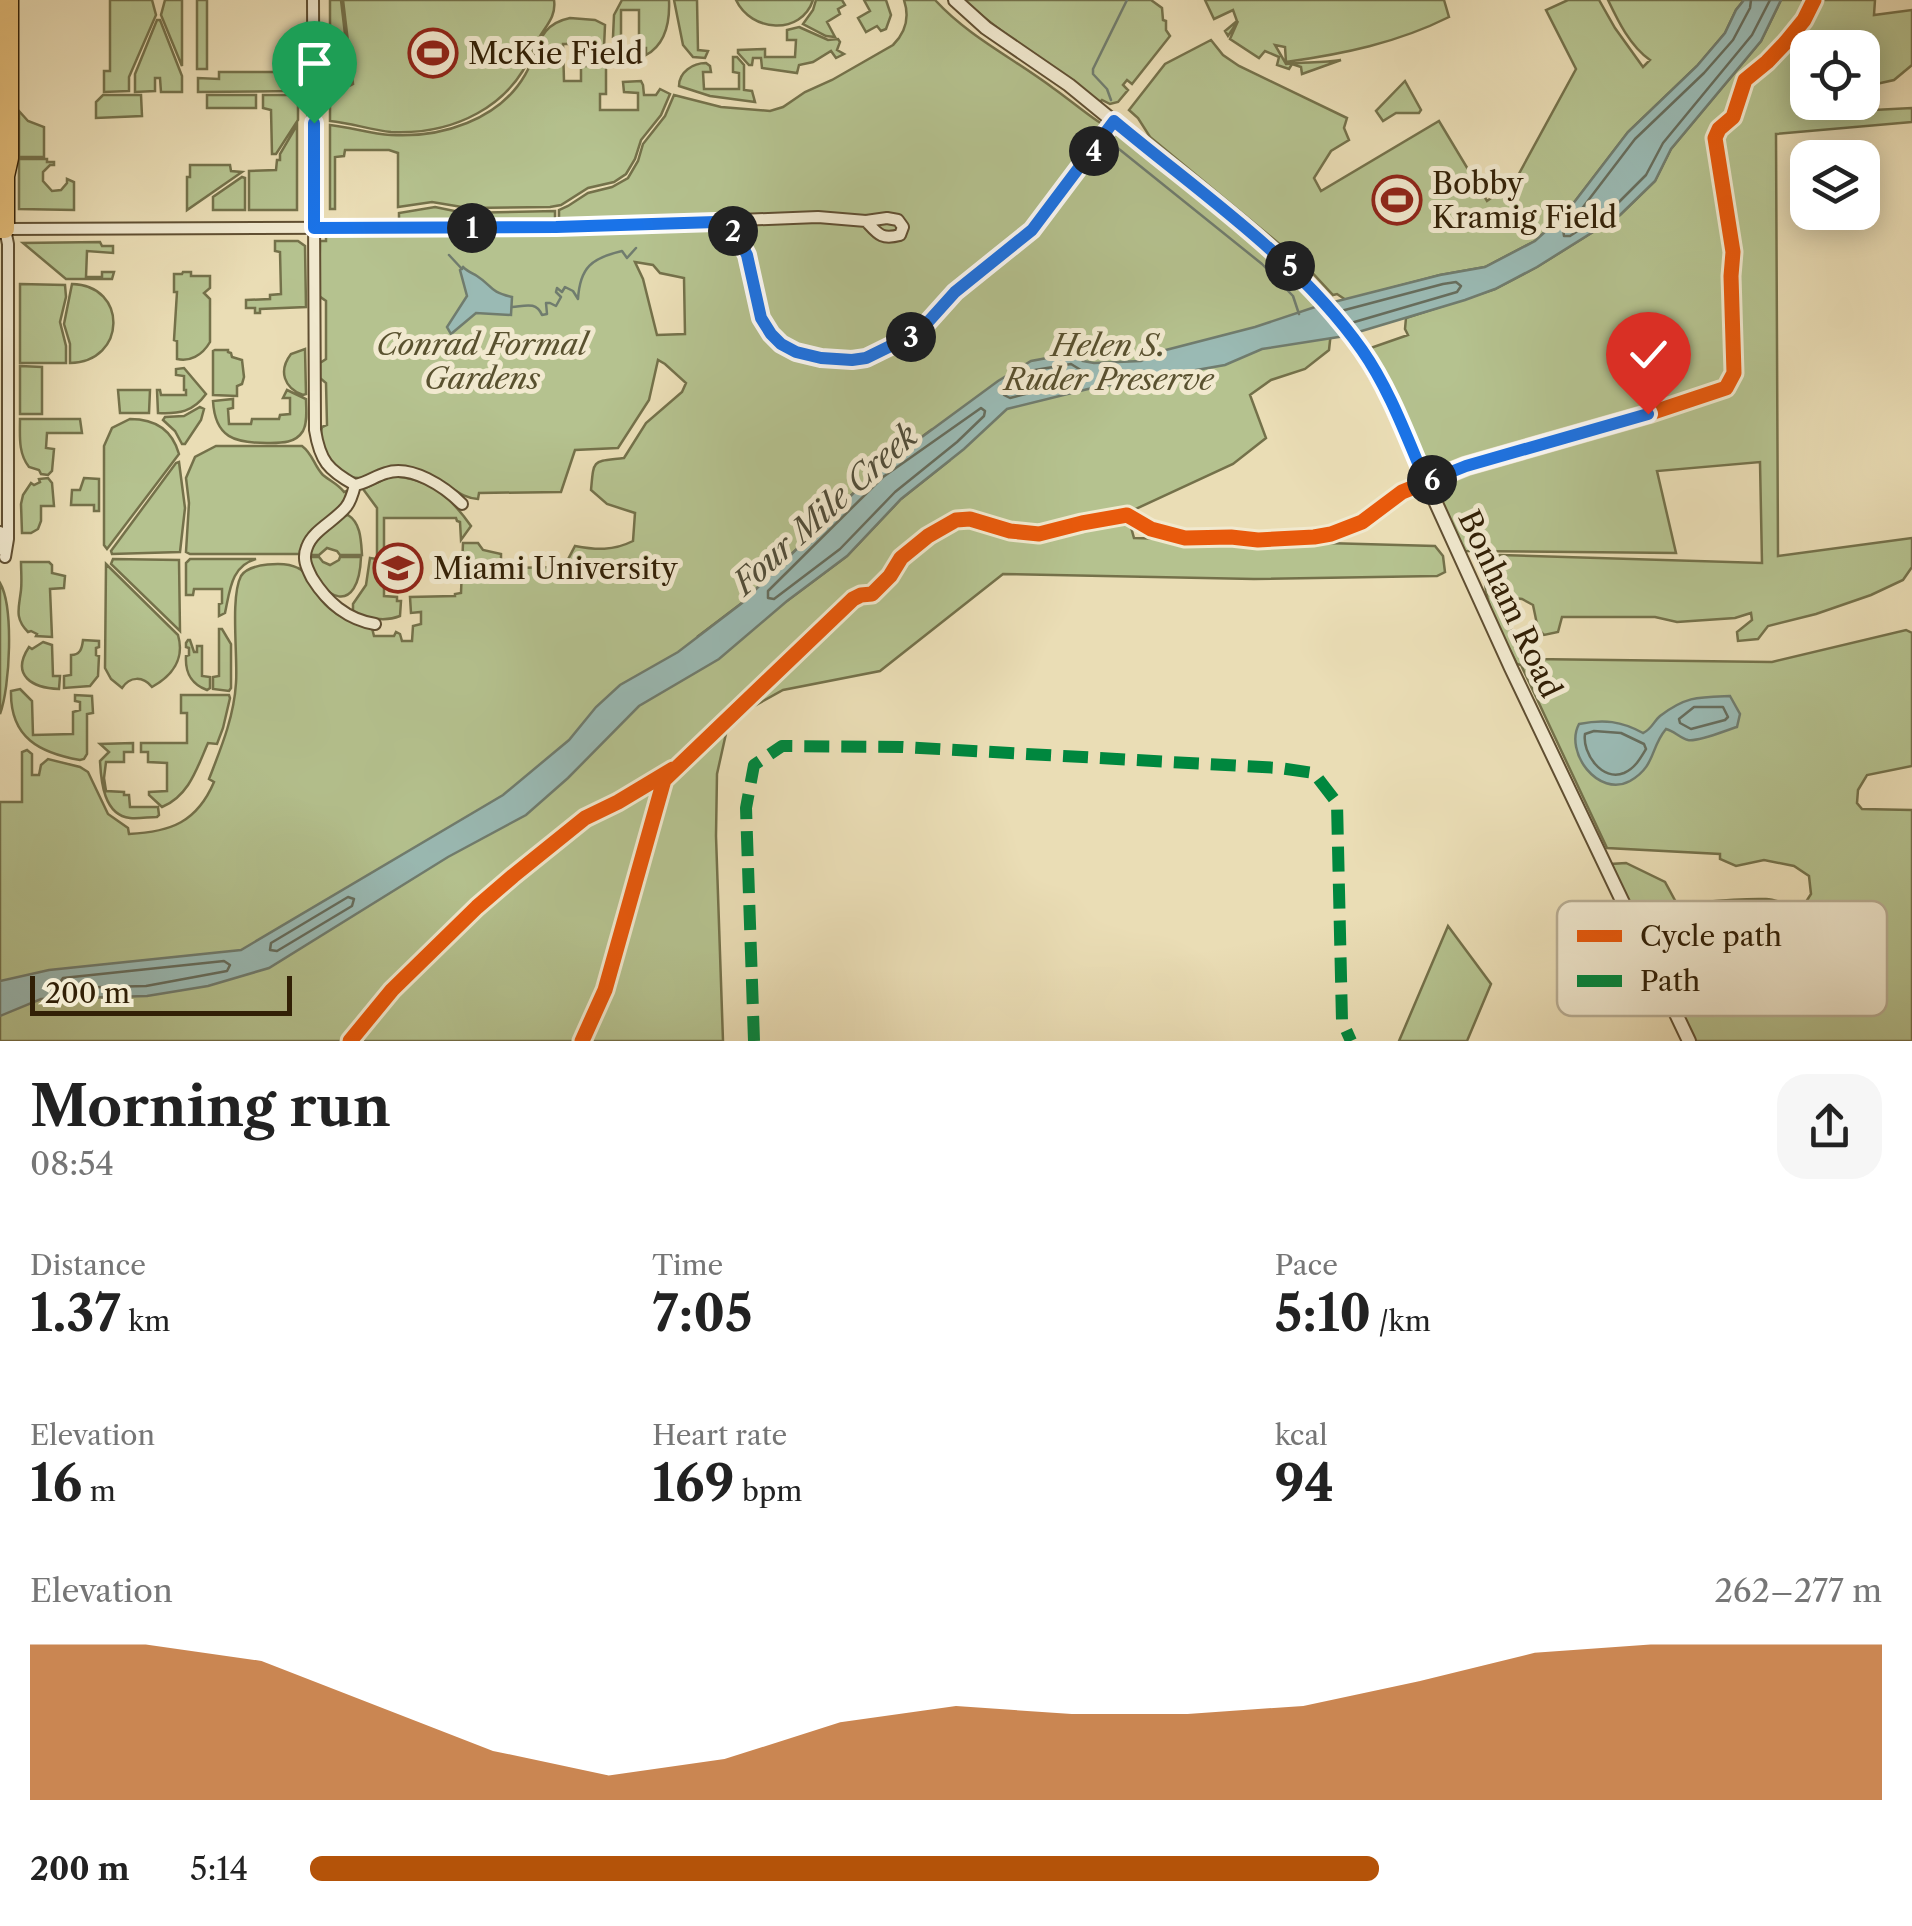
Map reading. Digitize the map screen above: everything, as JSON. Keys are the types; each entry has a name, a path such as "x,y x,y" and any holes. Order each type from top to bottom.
{"highway":[{"path":"2,233 6,176 2,158 6,0"}],"street":[{"path":"313,0 318,450 327,466 355,485 398,471 441,486 462,504"},
{"name":"Bonham Road","path":"954,0 986,28 1070,85 1283,260 1362,350 1392,406 1623,901"},
{"path":"716,222 730,228 738,238 747,255 761,318 781,344 821,358 866,358 919,332 955,292 1032,230 1114,121"},
{"path":"2,557 8,540 8,244 2,233 556,227 818,217 866,220"},
{"path":"355,485 349,504 311,540 305,556 306,568 322,594 342,612 375,624"},
{"path":"0,532 2,557"},
{"name":"Bonham Road","path":"1678,1016 1690,1041"}],"green space":[{"path":"110,0 152,0 156,15 129,77 129,91 104,92 104,71 110,71"},
{"path":"165,0 182,0 182,66 161,15"},
{"path":"197,0 207,0 207,69 197,69"},
{"name":"McKie Field","path":"330,0 341,0 351,85 343,0 554,0 554,7 524,69 495,101 458,122 414,132 391,132 330,121"},
{"path":"622,0 669,0 665,32 646,55 646,48 639,48 639,10 621,10 621,38 613,37 614,15"},
{"path":"674,0 697,0 698,50 708,51 705,58 693,57 683,45"},
{"path":"736,0 813,0 798,20 776,26 753,19"},
{"path":"816,0 842,0 845,5 838,9 840,14 827,22 835,37 803,24"},
{"path":"864,0 886,0 891,15 886,29 881,31 877,26 866,32 858,18 870,11"},
{"path":"904,0 935,0 977,36 1123,136 1276,258 1318,306 1331,332 1329,350 1305,369 1271,380 1250,395 1266,438 1233,464 1127,513 1134,538 1435,546 1443,556 1445,572 1437,576 1254,579 1003,574 880,671 783,690 729,720 717,774 723,1041 0,1041 0,802 22,802 22,752 32,754 32,775 39,775 41,765 48,759 88,772 108,814 128,828 129,834 158,831 191,816 214,782 209,779 233,708 236,598 245,572 268,564 298,568 337,614 372,628 374,636 394,636 396,632 402,641 412,641 413,626 421,624 421,612 411,613 410,597 461,593 463,543 478,543 483,550 501,554 494,576 501,568 564,567 575,546 604,549 633,541 635,513 607,504 591,490 593,472 600,461 624,458 646,423 682,392 686,383 658,360 649,400 618,448 575,450 561,492 479,493 478,499 397,468 360,478 336,468 325,453 321,435 322,427 327,425 326,383 320,378 320,363 326,359 326,301 319,296 320,241 337,232 551,234 568,223 559,222 559,210 588,193 628,178 643,144 665,116 674,95 721,107 770,111 783,107 893,45 906,24","holes":["635,262 684,278 685,334 657,335","931,430 949,461 901,499 847,556 787,601 697,637 742,603 877,470"]},
{"path":"963,0 1151,0 1162,8 1170,36 1132,84 1127,80 1123,85 1128,90 1118,102 1110,104 1100,102"},
{"path":"1205,0 1444,0 1449,17 1390,41 1307,59 1286,62 1285,47 1275,45 1286,64 1341,60 1302,74 1301,67 1277,65 1279,57 1265,51 1259,58 1230,39 1238,21 1228,36 1225,31 1237,21 1233,10 1214,19"},
{"path":"1568,0 1599,0 1643,67 1650,60 1620,25 1608,0 1744,0 1725,33 1697,66 1628,132 1566,213 1535,241 1485,267 1346,300 1333,295 1305,265 1150,137 1129,110 1165,64 1211,40 1239,66 1347,118 1344,128 1349,140 1331,151 1314,178 1321,191 1439,121 1487,201 1515,181 1576,69 1546,10"},
{"path":"1781,0 1875,0 1874,15 1912,10 1912,65 1894,80 1880,83 1880,30 1790,30 1790,120 1880,120 1880,110 1912,108 1912,122 1776,134 1778,556 1912,538 1912,567 1903,580 1871,595 1768,626 1758,639 1738,641 1737,632 1752,620 1751,613 1735,618 1677,622 1655,617 1562,617 1558,632 1544,635 1538,629 1533,605 1522,599 1515,598 1507,615 1512,632 1531,659 1772,662 1906,630 1912,633 1912,766 1867,775 1858,790 1857,803 1862,809 1912,810 1912,1041 1694,1041 1682,1016 1887,1016 1887,901 1807,901 1811,894 1809,876 1794,866 1764,860 1736,866 1720,859 1720,854 1607,848 1489,603 1485,563 1500,555 1762,563 1760,462 1657,471 1676,553 1459,551 1362,351 1408,335 1406,318 1495,289 1620,215 1655,181 1671,149 1761,41"},
{"path":"570,18 605,25 604,48 563,44 564,81 581,81 581,66 606,66 606,94 600,94 600,110 638,110 638,93 624,92 623,82 641,81 644,95 656,95 660,89 670,94 661,115 641,140 626,174 550,207 468,208 432,202 398,207 398,153 345,150 344,156 335,157 335,209 330,209 330,125 410,135 467,123 514,91 545,33 559,21"},
{"path":"157,20 182,76 182,92 161,92 160,78 155,78 155,91 135,92 135,74"},
{"path":"799,27 828,40 838,39 837,50 844,54 836,58 831,51 799,65 797,73 762,68 761,58 753,58 749,65 738,53 765,49 765,57 795,57 796,40 787,40 787,30"},
{"path":"733,57 744,65 744,90 752,91 755,102 710,96 679,86 688,69 706,63 711,72 703,72 704,89 739,89"},
{"path":"219,72 294,72 295,91 198,92 198,78 219,79"},
{"path":"1405,81 1421,110 1396,113 1383,121 1376,111"},
{"path":"103,95 141,95 142,116 96,118 96,102"},
{"path":"207,95 256,95 256,108 207,108"},
{"path":"263,95 298,95 298,120 276,154 272,154 271,110 263,108"},
{"path":"19,111 28,121 44,127 44,157 19,157"},
{"path":"297,125 297,210 249,210 249,171 276,170 277,160"},
{"path":"19,159 54,162 43,172 43,181 52,191 61,190 67,179 74,182 74,210 19,209"},
{"path":"190,165 230,165 231,171 242,172 187,210"},
{"path":"242,177 245,210 213,210 213,197"},
{"path":"435,207 464,213 555,211 555,221 403,224 399,219 399,213"},
{"path":"275,241 298,241 305,246 306,307 260,309 260,313 255,313 255,308 246,308 246,300 270,299 270,295 281,294 280,252 275,251"},
{"path":"100,242 102,246 113,246 113,253 87,251 86,277 114,272 112,279 66,279 23,243"},
{"path":"174,274 210,276 210,288 204,293 210,299 210,342 199,354 182,360 177,359 174,340"},
{"path":"20,284 65,285 60,322 66,363 20,363"},
{"path":"72,284 90,288 103,297 111,309 113,324 102,350 89,359 70,363 64,324"},
{"path":"305,349 303,395 291,388 284,373 291,354"},
{"path":"215,350 228,350 232,357 242,360 244,377 237,386 237,396 213,395"},
{"path":"20,366 42,367 42,414 20,414"},
{"path":"184,368 206,394 185,411 158,413 157,390 161,395 186,395 184,376 176,375 176,369"},
{"path":"118,390 150,390 149,413 120,413"},
{"path":"287,390 306,399 305,427 292,441 245,442 229,436 218,423 213,401 233,399 233,408 228,409 229,424 251,424 252,419 279,419 280,415 290,414 290,398 283,398"},
{"path":"200,407 204,409 201,420 182,444 163,420 184,416"},
{"path":"20,419 80,419 82,433 47,433 46,448 54,449 52,471 41,474 29,467 23,456"},
{"path":"130,419 161,427 172,438 179,454 107,549 104,446 112,428"},
{"path":"216,446 302,446 323,475 347,491 344,502 307,538 300,554 186,552 186,478 195,457"},
{"path":"179,462 185,508 180,552 112,554 111,551"},
{"path":"391,476 417,480 455,505 471,526 461,540 460,522 456,518 384,518 384,552 377,555 377,508 363,489"},
{"path":"48,478 54,506 41,506 38,529 22,533 23,495 31,483"},
{"path":"84,478 99,479 99,511 94,511 94,505 71,505 72,490 80,490"},
{"path":"348,515 358,527 362,555 340,555 327,548 319,555 309,555 316,541"},
{"path":"309,557 319,557 330,565 340,557 361,557 354,588 347,595 330,593"},
{"path":"370,558 384,560 384,596 401,601 400,616 376,619 353,611 353,604 366,585"},
{"path":"113,559 179,560 180,631 111,564"},
{"path":"190,559 256,559 237,573 225,613 219,616 222,589 194,589 193,595 186,595 186,563"},
{"path":"21,562 49,562 52,573 65,576 64,588 50,589 52,637 36,636 21,622"},
{"path":"106,564 178,635 180,652 175,666 152,687 137,679 122,688 105,668"},
{"path":"0,583 7,610 9,648 0,714"},
{"path":"219,629 231,644 229,691 213,689 213,677 219,676"},
{"path":"83,640 99,641 98,676 90,686 64,688 64,676 71,675 71,655 80,651"},
{"path":"188,640 194,652 202,646 202,676 210,677 207,690 188,673"},
{"path":"43,642 52,645 53,676 60,676 59,689 33,683 23,673 29,647"},
{"path":"20,689 32,701 33,735 73,734 73,712 80,710 75,695 92,696 93,713 87,714 84,759 52,753 22,732 12,707 11,691"},
{"path":"181,695 230,698 217,744 208,743 186,789 162,807 149,792 167,791 167,763 148,762 148,752 141,752 141,743 187,743 187,713 181,713"},
{"path":"133,743 133,752 124,752 124,762 106,762 106,791 129,795 130,807 158,807 157,817 121,816 106,796 100,761 109,752 100,744"},
{"path":"1626,863 1665,882 1675,901 1628,901 1611,864"},
{"path":"1448,926 1491,984 1467,1041 1399,1041"}],"water":[{"name":"Four Mile Creek","path":"1744,0 1781,0 1761,41 1671,149 1655,181 1620,215 1537,267 1465,300 1345,336 1262,349 1225,365 1088,389 1007,409 901,499 847,556 719,659 639,706 526,815 448,857 269,968 208,986 147,996 41,999 0,1016 0,981 49,970 241,950 503,795 569,740 620,685 678,652 742,603 877,470 1031,361 1074,353 1083,361 1094,363 1141,361 1162,351 1318,306 1485,267 1535,241 1566,213 1628,132 1697,66 1725,33"},
{"path":"463,267 495,291 512,297 511,315 476,313 451,334 447,327 467,296 460,270"},
{"path":"1730,696 1740,714 1737,727 1693,740 1666,729 1649,763 1630,781 1606,783 1596,778 1580,759 1576,747 1579,724 1612,722 1643,733 1669,709 1685,701"}],"waterway":[{"path":"1111,100 1093,69 1127,0"},
{"path":"1114,145 1262,264 1293,296 1299,314"},
{"path":"512,307 533,306 542,315 547,314 546,303 556,306 561,297 557,288 562,292 565,287 573,291 578,299 585,272 595,261 622,251 627,258 636,248"},
{"path":"449,255 462,269"}],"marked path":[{"path":"754,1041 746,808 754,765 782,746 902,747 1314,773 1337,803 1342,1021 1351,1041"}],"cycle path":[{"path":"582,1041 605,990 664,780 853,599 872,594 901,558 956,520 970,519 1010,531 1039,534 1127,515 1151,529 1185,538 1314,537 1362,522 1402,492 1466,466 1726,388 1734,373 1733,252 1715,138 1733,117 1745,80 1786,42 1814,0"},
{"path":"350,1041 392,990 513,876 585,818 673,769"}],"place":[{"name":"McKie Field","path":"433,53"},
{"name":"Bobby Kramig Field","path":"1397,200"},
{"name":"Miami University","path":"398,568"}],"route":[{"path":"314,123 314,228 716,222 735,232 747,255 761,318 771,334 796,352 852,360 866,358 919,332 955,292 1032,230 1114,121 1312,288 1362,350 1426,482 1466,466 1648,414"}],"park label":[{"name":"Conrad Formal Gardens","path":"482,361"},
{"name":"Helen S. Ruder Preserve","path":"1109,362"}]}
